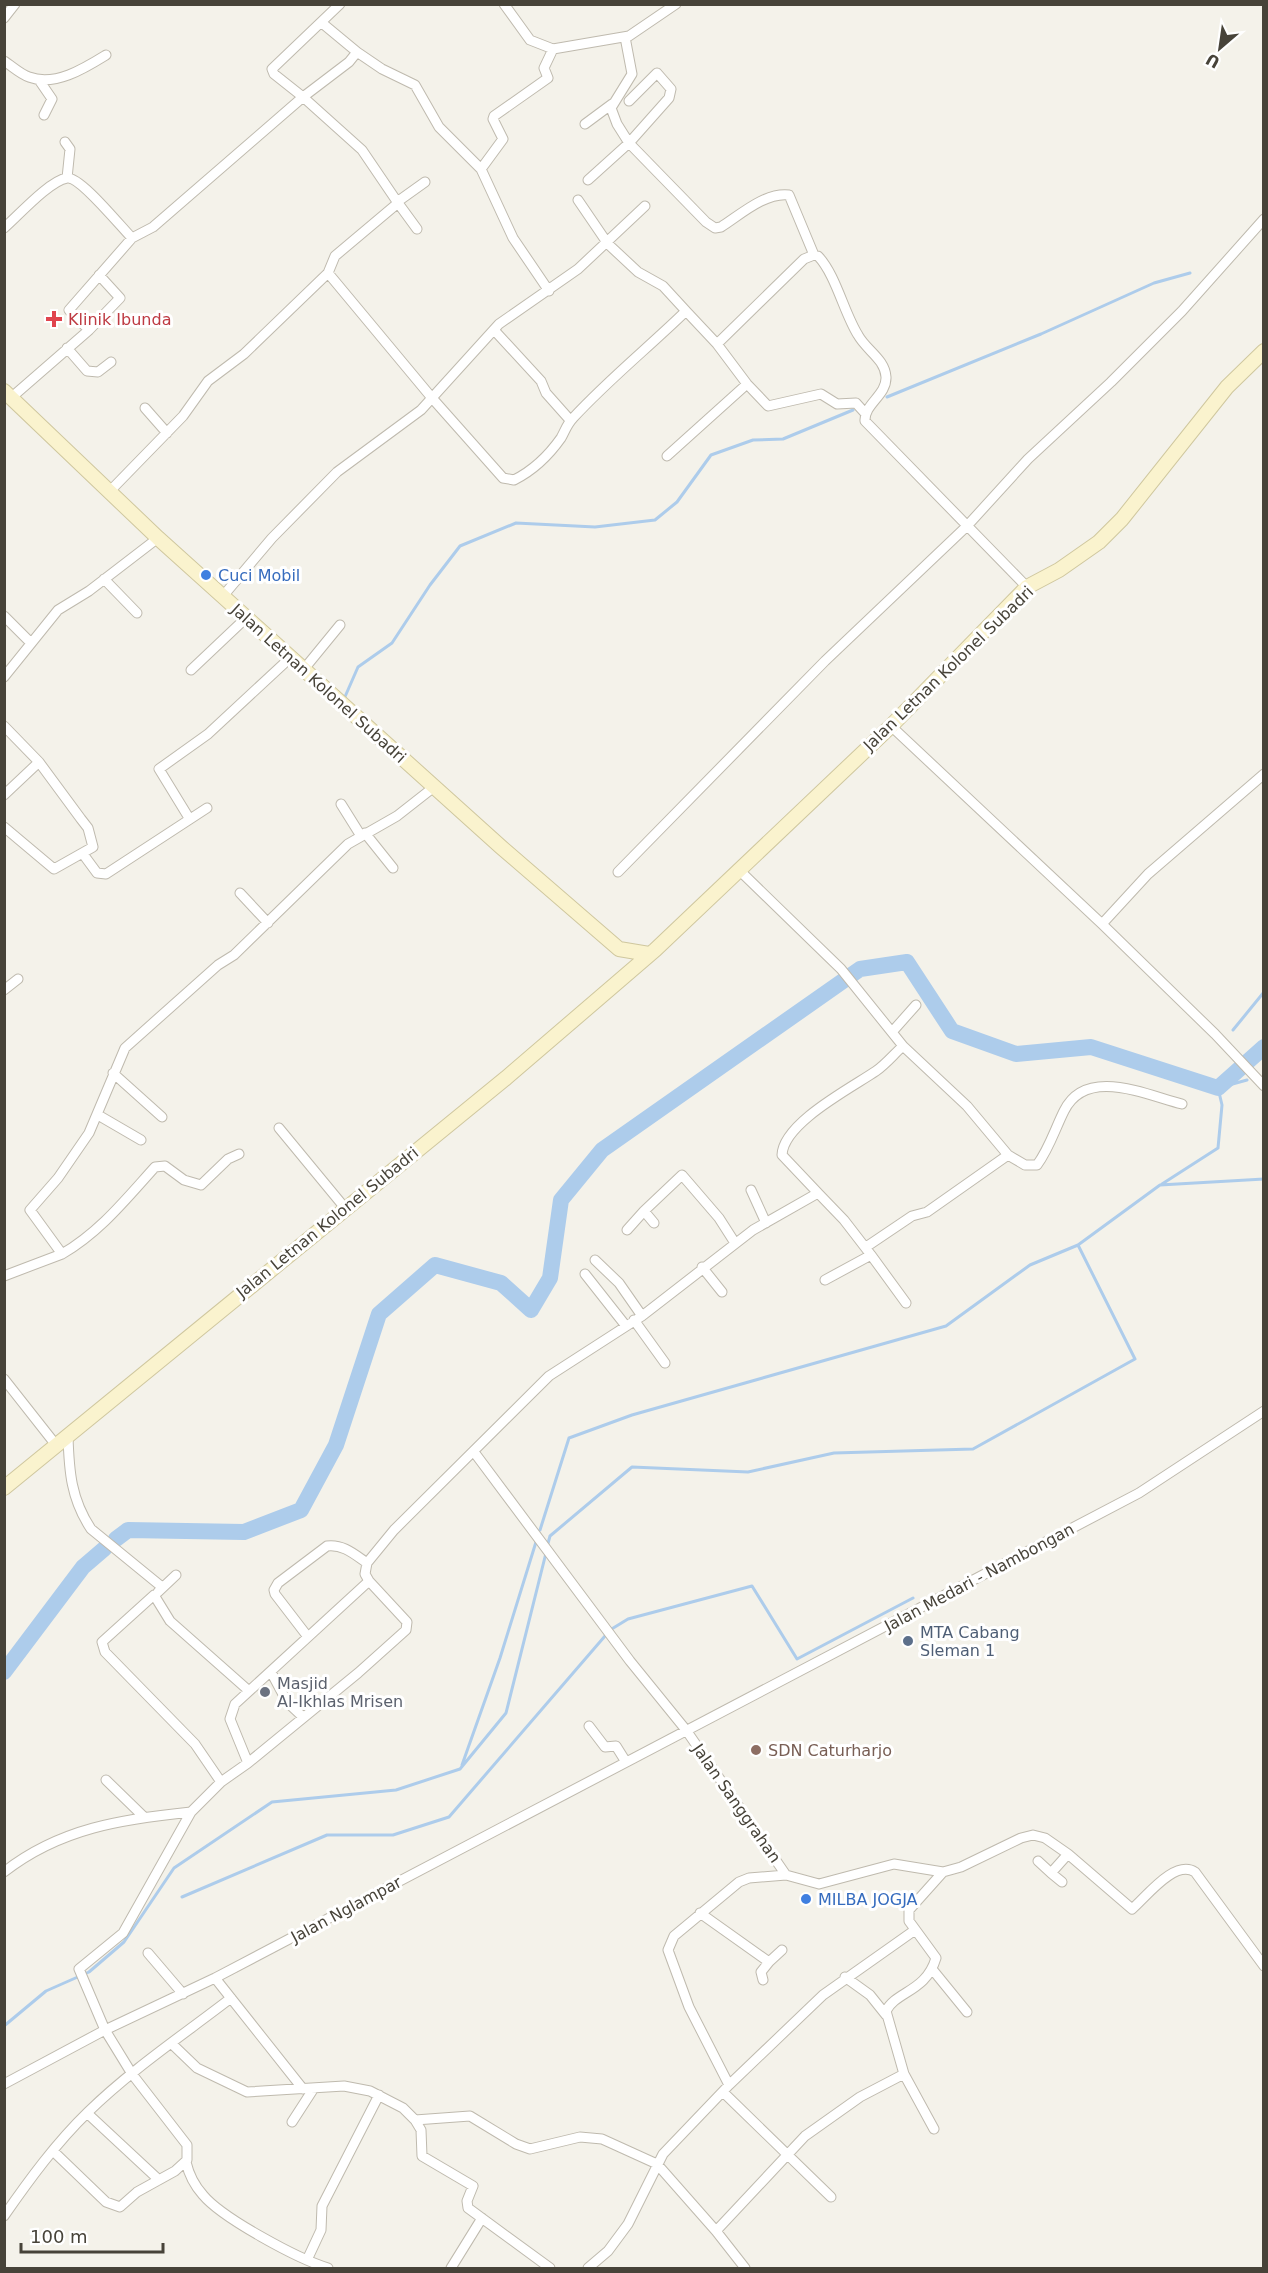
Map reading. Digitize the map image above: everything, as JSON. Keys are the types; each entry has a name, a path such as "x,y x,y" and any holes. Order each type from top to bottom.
{"main road":[{"name":"Jalan Letnan Kolonel Subadri","path":"4,1488 506,1078 649,954 891,726 1027,587 1079,557 1122,519 1227,387 1263,351"},
{"name":"Jalan Letnan Kolonel Subadri","path":"8,394 158,538 434,788 620,949"},
{"path":"620,949 649,954"},
{"path":"620,949 632,969"}],"street":[{"path":"4,18 15,4"},
{"path":"340,4 272,69 274,74 362,150 417,229"},
{"path":"504,4 518,28 530,40 553,49 634,34 676,4"},
{"path":"322,23 382,69 417,87 439,127 481,169 513,238 549,291"},
{"path":"585,124 612,104 632,74 625,37"},
{"path":"481,169 503,139 493,119 494,116 548,78 544,68 553,49"},
{"path":"89,330 69,310 132,238 153,227 303,97 349,62 357,52"},
{"path":"4,61 28,77 39,80 71,75 106,55"},
{"path":"588,180 629,143 672,93 657,74 628,101"},
{"path":"39,80 52,99 44,115"},
{"path":"612,104 617,124 629,143 706,222 715,228 754,205 780,194 789,195 814,255 821,260 856,333 881,362 886,376 879,395 865,413 865,421 1027,587"},
{"path":"64,142 70,149 67,178"},
{"path":"6,225 47,190 67,178 74,178 132,238"},
{"path":"110,491 167,433 208,381 244,354 328,273 335,256 425,182"},
{"path":"578,200 608,244 638,272 672,294 768,406 821,394 837,404 856,404 865,413"},
{"path":"224,596 272,538 331,478 392,433 432,398 494,330 549,291 608,244 645,206"},
{"path":"618,872 818,668 967,526 1028,459 1111,382 1182,310 1263,219"},
{"path":"717,344 804,259 814,255"},
{"path":"328,273 432,398 507,480 514,480 525,474 547,455 570,420 686,311"},
{"path":"8,394 89,330 120,298 99,275"},
{"path":"494,330 541,381 546,393 570,420"},
{"path":"67,348 87,370 98,372 111,362"},
{"path":"667,456 747,384"},
{"path":"146,408 167,433"},
{"path":"4,677 58,610 158,538"},
{"path":"104,579 137,613"},
{"path":"4,616 31,643"},
{"path":"191,670 247,617"},
{"path":"304,669 340,625"},
{"path":"189,818 159,769 208,734 291,657"},
{"path":"4,726 39,762 88,828 93,847 54,869 4,827"},
{"path":"891,726 1102,924 1263,1086"},
{"path":"4,795 39,762"},
{"path":"1102,924 1148,874 1263,774"},
{"path":"62,1254 30,1210 75,1155 99,1115 113,1073 125,1048 218,965 234,955 348,844 397,816 434,788"},
{"path":"341,804 363,835 393,868"},
{"path":"84,854 97,873 106,874 207,808"},
{"path":"738,869 841,969 903,1046 967,1106 1008,1155 1025,1166 1037,1165 1065,1108 1085,1088 1104,1085 1182,1104"},
{"path":"240,893 268,923"},
{"path":"4,990 18,979"},
{"path":"892,1032 916,1005"},
{"path":"903,1046 875,1072 796,1127 782,1147 782,1155 869,1251 906,1303"},
{"path":"113,1073 162,1117"},
{"path":"99,1115 141,1140"},
{"path":"279,1128 345,1208"},
{"path":"4,1276 62,1254 83,1242 106,1223 155,1167 165,1166 184,1180 201,1185 228,1159 239,1154"},
{"path":"825,1280 869,1251 912,1216 927,1212 1008,1155"},
{"path":"627,1230 682,1175 719,1218 735,1243"},
{"path":"751,1191 766,1222"},
{"path":"54,2151 106,2202 114,2207 120,2207 137,2192 186,2162 189,2153 187,2145 132,2074 105,2030 83,1984 79,1973 80,1965 117,1939 128,1926 191,1812 221,1782 248,1763 358,1673 406,1630 407,1622 365,1575 367,1563 394,1530 549,1376 634,1321 735,1243 766,1222 818,1193"},
{"path":"644,1211 654,1223"},
{"path":"595,1260 619,1283 634,1321"},
{"path":"702,1267 722,1292"},
{"path":"585,1274 634,1321 665,1363"},
{"path":"4,1379 56,1445"},
{"name":"Jalan Medari - Nambongan","path":"686,1730 1139,1493 1263,1411"},
{"path":"68,1436 69,1479 83,1518 91,1529 162,1587"},
{"name":"Jalan Sanggrahan","path":"474,1452 630,1660 686,1730 786,1875 749,1878 739,1882 674,1936 668,1950 689,2007 726,2088 788,2156 831,2197"},
{"path":"308,1637 275,1594 274,1590 278,1583 327,1546 335,1545 367,1563"},
{"path":"176,1575 106,1637 101,1646 195,1744 221,1782"},
{"path":"248,1763 230,1719 235,1704 369,1581"},
{"path":"154,1595 170,1622 248,1690"},
{"path":"271,1672 287,1702 303,1717"},
{"path":"589,1726 605,1747 616,1746 626,1762"},
{"name":"Jalan Nglampar","path":"4,2084 105,2030 215,1978 686,1730"},
{"path":"105,1780 144,1817"},
{"path":"4,1872 25,1856 67,1834 144,1817 191,1812"},
{"path":"786,1875 819,1884 883,1865 894,1864 943,1872 961,1867 1021,1838 1033,1835 1045,1838 1068,1854 1132,1909 1179,1869 1190,1868 1196,1872 1263,1966"},
{"path":"1052,1873 1068,1854"},
{"path":"1038,1861 1062,1882"},
{"path":"886,2015 891,2004 919,1986 932,1969 936,1958 909,1922 909,1910 943,1872"},
{"path":"700,1914 769,1962"},
{"path":"588,2268 608,2251 628,2224 657,2164 726,2088 755,2062 801,2013 845,1977 915,1930"},
{"path":"763,1980 761,1972 782,1950"},
{"path":"148,1953 183,1994"},
{"path":"932,1969 967,2012"},
{"path":"845,1977 870,1995 886,2015 904,2074 934,2129"},
{"path":"215,1978 303,2089"},
{"path":"4,2216 54,2151 87,2113 132,2074 231,1998"},
{"path":"172,2044 197,2068 239,2089 258,2091 361,2088 403,2108 421,2130 422,2156 470,2184 474,2189 466,2204 550,2268"},
{"path":"716,2231 805,2136 860,2097 904,2074"},
{"path":"292,2122 314,2088"},
{"path":"308,2260 321,2230 321,2206 379,2095"},
{"path":"87,2113 159,2180"},
{"path":"415,2120 470,2116 516,2144 530,2149 580,2137 597,2137 657,2164 745,2268"},
{"path":"186,2162 195,2186 216,2208 308,2260 328,2268"},
{"path":"451,2268 482,2218"}],"waterway":[{"path":"887,397 1041,334 1154,283 1190,273"},
{"path":"344,699 358,667 392,643 430,585 460,546 516,523 595,527 655,520 677,502 711,455 753,440 783,439 853,410"},
{"path":"116,1539 128,1530 244,1532 301,1510 336,1445 379,1314 435,1265 501,1283 531,1310 550,1278 561,1200 602,1150 860,969 907,962 952,1031 1016,1054 1091,1047 1218,1088 1264,1047"},
{"path":"1233,1030 1264,992"},
{"path":"1162,1184 1218,1148 1222,1105 1218,1088 1247,1080"},
{"path":"547,1547 550,1536 632,1467 748,1472 834,1453 973,1449 1135,1359 1078,1245 1160,1185 1264,1179"},
{"path":"540,1530 569,1438 632,1415 946,1326 1030,1265 1078,1245"},
{"path":"462,1765 500,1658 536,1542"},
{"path":"4,1672 83,1567 104,1549"},
{"path":"4,2026 46,1991 89,1972 124,1942 174,1868 272,1802 396,1790 460,1769 506,1713 546,1553"},
{"path":"610,1630 628,1619 752,1586 797,1659 913,1598"},
{"path":"182,1897 327,1835 393,1835 449,1817 605,1636"}],"place":[{"name":"Klinik Ibunda","path":"54,319"},
{"name":"Cuci Mobil","path":"206,575"},
{"name":"MTA Cabang Sleman 1","path":"908,1641"},
{"name":"Masjid Al-Ikhlas Mrisen","path":"265,1692"},
{"name":"SDN Caturharjo","path":"756,1750"},
{"name":"MILBA JOGJA","path":"806,1899"}]}
